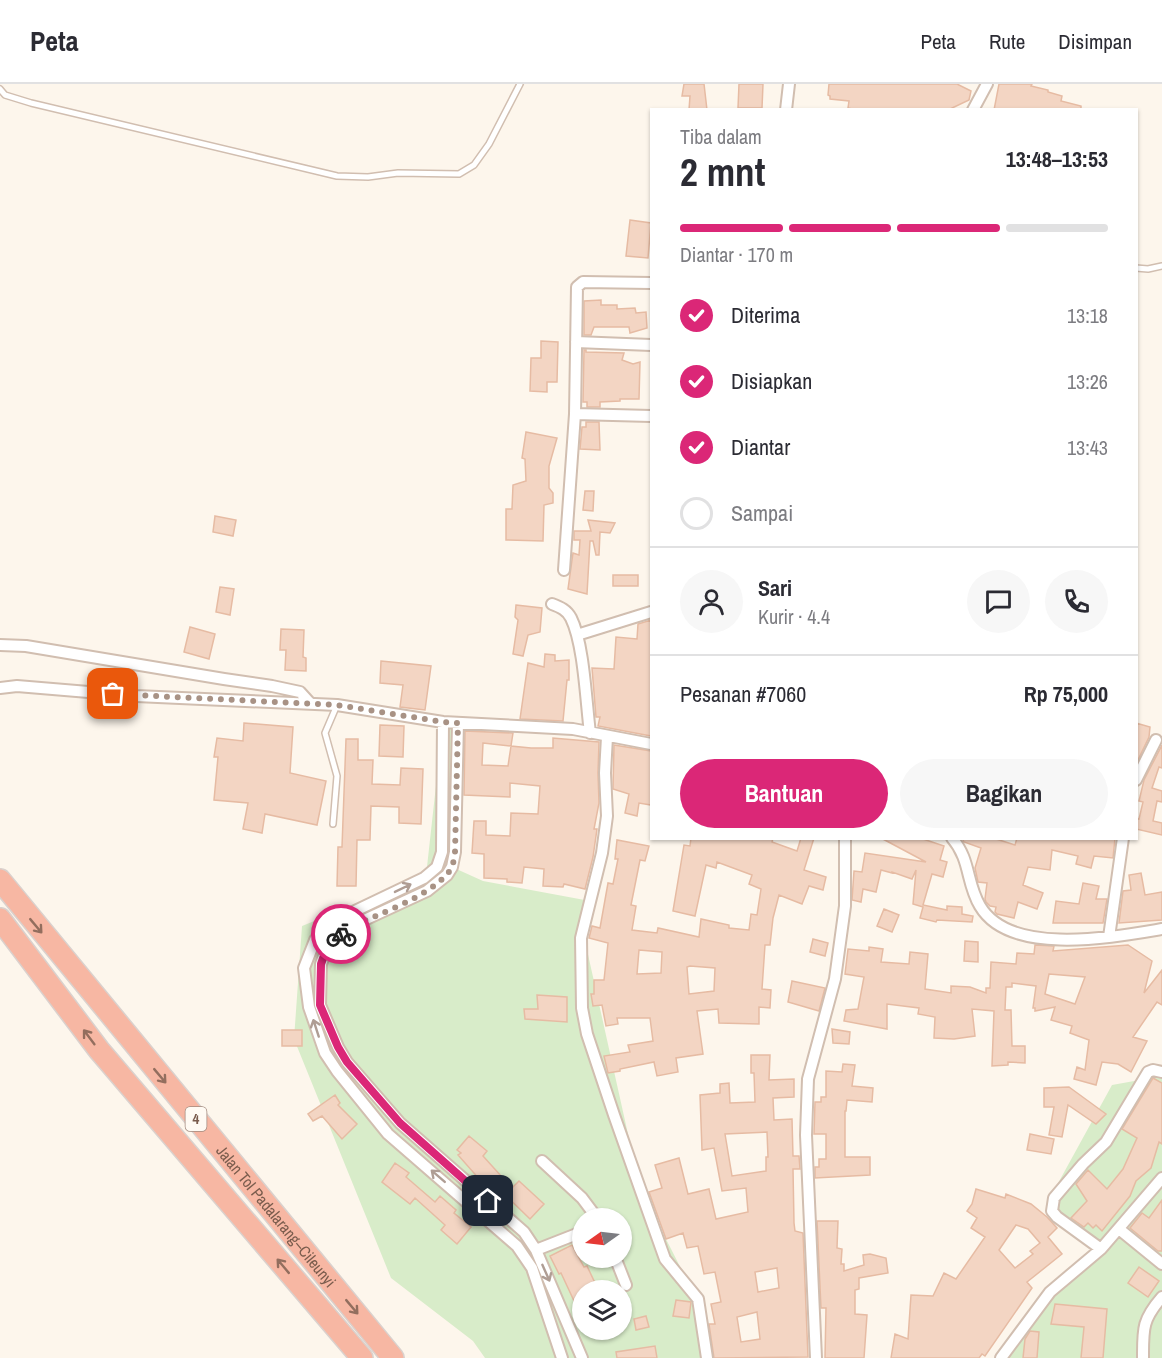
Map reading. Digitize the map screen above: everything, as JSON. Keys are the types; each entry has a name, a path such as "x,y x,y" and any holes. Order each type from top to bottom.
{"highway":[{"name":"Jalan Tol Padalarang–Cileunyi","path":"0,880 393,1358"},
{"name":"Jalan Tol Padalarang–Cileunyi","path":"0,919 99,1050 362,1358"}],"street":[{"path":"786,108 789,84"},
{"path":"974,108 987,84"},
{"path":"564,570 575,414 577,287 580,284 650,283"},
{"path":"576,342 650,345"},
{"path":"575,414 650,416"},
{"path":"552,604 563,609 570,616 577,635 590,733"},
{"path":"577,635 650,612"},
{"path":"0,645 26,646 272,686 300,692 310,703"},
{"path":"0,688 18,686 136,696 337,705 443,722 573,729 650,744"},
{"path":"443,722 442,852 437,867 424,878 333,921 315,940 304,968 309,1007 326,1053 337,1071 388,1134 517,1246 532,1268 562,1358"},
{"path":"458,723 455,852 452,867 447,875 427,891 347,928 328,945 321,964 320,1005 347,1062 400,1123 524,1232 536,1250 582,1358"},
{"path":"607,737 605,773 607,816 602,853 581,938 582,1008 587,1034 610,1105 665,1259 698,1299 707,1358"},
{"path":"1138,776 1156,740"},
{"path":"816,1358 806,1135 808,1078 835,979 845,906 845,840"},
{"path":"954,840 961,848 974,895 980,907 994,922 1018,932 1064,941 1109,938 1162,929"},
{"path":"1109,938 1123,840"},
{"path":"442,852 455,852"},
{"path":"1101,1249 1057,1217 1052,1211 1054,1198 1083,1164 1106,1142 1149,1072 1154,1070 1162,1072"},
{"path":"542,1161 582,1198 590,1208"},
{"path":"1000,1358 1050,1292 1101,1249 1162,1178"},
{"path":"1119,1229 1162,1264"},
{"path":"536,1250 572,1236"},
{"path":"1143,1358 1144,1325 1158,1309 1162,1297"}],"lane":[{"path":"0,89 5,95 31,103 337,176 368,177 398,173 459,174 474,165 489,144 520,84"},
{"path":"1138,268 1162,266"},
{"path":"333,824 337,776 325,733 337,705"}],"green space":[{"path":"443,722 458,723 452,867 483,881 590,901 583,932 640,1188 697,1300 705,1358 485,1358 473,1341 391,1278 294,1039 302,926 426,876"},
{"path":"1162,1076 1162,1358 997,1358 1095,1251 1078,1239 1051,1196 1112,1085"}],"building":[{"path":"684,84 704,84 707,108 689,108 690,96 682,96"},
{"path":"739,84 763,84 762,108 738,108"},
{"path":"829,84 957,84 971,91 969,100 952,108 848,108 849,101 830,99"},
{"path":"999,84 1032,84 1031,86 1062,96 1061,101 1081,106 1081,108 994,108"},
{"path":"630,220 650,223 648,258 626,256"},
{"path":"601,300 601,305 617,305 617,309 635,308 636,313 646,312 647,328 630,333 629,327 594,327 591,335 584,335 584,301"},
{"path":"541,341 558,342 557,382 547,382 547,392 530,391 531,358 541,358"},
{"path":"584,350 586,352 624,353 622,360 633,364 640,362 639,399 600,402 600,407 587,407 587,402 583,402"},
{"path":"586,422 599,422 600,450 580,449 582,427 586,427"},
{"path":"526,432 557,438 549,466 549,488 553,493 553,503 544,505 543,541 506,540 506,509 512,509 513,485 526,481 525,459 522,458"},
{"path":"585,491 594,491 593,511 583,510"},
{"path":"215,516 236,520 233,536 213,532"},
{"path":"588,520 615,523 610,533 600,532 599,555 596,555 593,541 590,541 587,594 568,589 573,553 579,555 580,540 574,540 574,531 591,531"},
{"path":"613,575 638,575 638,586 613,586"},
{"path":"220,587 234,589 230,615 216,612"},
{"path":"516,605 542,608 540,632 528,635 523,656 513,654 518,620 515,617"},
{"path":"650,620 650,736 598,726 600,717 596,717 592,668 614,669 616,637 637,639 638,624"},
{"path":"190,627 215,634 209,659 184,652"},
{"path":"281,629 304,630 303,657 306,658 306,671 285,670 286,650 280,650"},
{"path":"545,654 555,655 555,661 569,660 569,680 567,680 563,721 520,719 528,663 544,667"},
{"path":"381,661 431,666 425,710 400,707 403,685 380,683"},
{"path":"244,723 293,727 290,773 326,781 317,825 265,814 262,833 243,829 248,803 214,800 218,757 214,757 217,738 243,741"},
{"path":"1138,724 1150,727 1149,737 1138,760"},
{"path":"380,725 404,726 403,757 379,756"},
{"path":"465,731 513,733 511,746 531,748 553,748 553,738 599,742 599,803 594,829 597,829 585,889 564,884 563,887 543,886 544,869 524,867 522,883 507,882 507,879 484,878 484,854 472,853 474,821 486,821 486,835 510,836 511,813 538,814 540,786 510,783 510,797 464,795","holes":["483,743 511,746 508,766 482,765"]},
{"path":"346,739 358,739 358,760 373,760 372,784 400,785 401,768 423,769 421,824 399,823 399,807 371,806 370,840 357,840 356,886 337,886 338,847 342,847"},
{"path":"614,745 650,751 650,805 639,803 637,816 625,813 629,794 613,789"},
{"path":"1162,745 1162,768 1159,767 1152,788 1162,791 1162,802 1157,801 1153,821 1162,823 1162,835 1138,829 1138,819 1143,802 1139,801 1144,780"},
{"path":"617,840 649,846 645,861 640,860 631,905 636,906 632,930 657,933 658,928 699,937 701,919 729,925 729,928 749,930 751,914 757,915 761,889 749,884 752,875 717,862 716,868 706,865 695,916 673,911 684,845 690,846 691,840 772,840 772,842 797,851 800,840 813,840 804,870 826,877 823,890 809,886 802,904 779,895 773,918 770,945 765,945 762,989 771,990 770,1008 759,1007 759,1024 719,1023 718,1009 697,1011 703,1054 676,1058 678,1072 657,1076 654,1062 608,1073 604,1056 630,1052 628,1045 653,1041 650,1018 617,1018 618,1024 606,1026 602,1005 593,1006 591,994 594,994 594,980 604,980 608,943 589,938 592,926 600,928 608,883 613,884 618,859 615,859","holes":["639,950 662,952 661,973 637,974","687,967 715,968 714,991 689,994"]},
{"path":"885,840 926,840 944,846 940,860 947,862 943,877 932,874 923,905 947,910 947,906 962,907 962,914 973,916 972,922 937,920 936,922 920,918 923,907 913,904 916,870 912,879 881,870 876,892 863,889 861,902 852,900 854,871 862,872 865,853 926,862"},
{"path":"963,840 999,840 1015,845 1016,840 1115,840 1113,858 1094,856 1091,868 1076,864 1078,856 1052,850 1050,870 1028,867 1023,885 1043,893 1037,909 1018,902 1014,918 997,914 996,907 986,902 987,883 978,882 975,868 981,848"},
{"path":"1141,873 1145,895 1162,892 1162,920 1119,923 1123,891 1131,890 1129,875"},
{"path":"1083,883 1099,886 1096,899 1107,899 1103,923 1053,923 1056,901 1079,904"},
{"path":"884,909 899,915 892,932 877,926"},
{"path":"813,939 828,943 825,956 810,952"},
{"path":"965,941 978,942 978,962 964,961"},
{"path":"1035,945 1054,946 1053,951 1128,945 1152,961 1144,993 1162,970 1162,1005 1157,1002 1133,1037 1147,1041 1131,1072 1118,1064 1102,1062 1096,1085 1074,1079 1077,1067 1085,1070 1089,1040 1070,1033 1072,1026 1051,1020 1055,1007 1035,1011 1033,1008 1036,986 1012,983 1012,987 1006,987 1005,1010 1011,1010 1012,1046 1025,1046 1025,1063 1008,1062 1008,1065 992,1066 994,1011 972,1009 975,1036 954,1039 934,1038 935,1017 918,1014 919,1008 887,1004 887,1029 844,1021 846,1010 858,1009 864,977 845,974 848,949 869,951 869,947 883,949 881,962 909,964 910,952 928,954 925,989 951,993 951,986 970,987 986,993 986,988 990,988 991,962 1016,964 1017,953 1034,954","holes":["1049,974 1085,977 1075,1004 1045,994"]},
{"path":"792,981 825,988 819,1011 788,1002"},
{"path":"537,995 567,997 567,1022 525,1019 524,1009 538,1009"},
{"path":"832,1029 850,1032 849,1044 833,1043"},
{"path":"282,1030 302,1030 302,1046 282,1046"},
{"path":"751,1055 770,1055 769,1080 794,1079 794,1097 773,1098 774,1120 792,1119 793,1156 799,1156 800,1169 793,1169 794,1223 795,1231 803,1233 808,1357 714,1358 709,1324 715,1324 711,1304 721,1302 715,1272 704,1274 698,1246 687,1248 683,1233 666,1239 649,1192 662,1188 655,1165 679,1158 688,1194 709,1189 716,1219 748,1212 746,1188 722,1191 714,1148 702,1150 700,1095 720,1093 720,1084 729,1083 730,1103 755,1102 754,1073 751,1073","holes":["767,1132 766,1171 732,1176 725,1134","777,1268 779,1288 758,1292 755,1272","757,1312 760,1339 741,1342 737,1317"]},
{"path":"843,1064 855,1065 852,1086 873,1088 872,1102 847,1100 845,1111 845,1157 870,1157 870,1175 815,1178 815,1167 819,1167 819,1159 826,1159 826,1134 814,1134 815,1102 821,1102 821,1097 826,1097 826,1071 842,1072"},
{"path":"1153,1078 1162,1083 1162,1144 1159,1142 1151,1168 1136,1181 1130,1196 1102,1231 1096,1225 1093,1228 1088,1223 1084,1227 1071,1218 1087,1201 1076,1184 1088,1170 1107,1189 1123,1169 1137,1138 1122,1129"},
{"path":"1069,1087 1106,1114 1096,1124 1068,1105 1062,1137 1049,1135 1054,1107 1044,1107 1044,1088"},
{"path":"335,1095 340,1103 338,1105 357,1124 342,1139 322,1116 313,1121 308,1114"},
{"path":"1030,1134 1054,1139 1051,1154 1027,1150"},
{"path":"469,1136 487,1151 483,1156 512,1188 519,1181 544,1204 530,1219 494,1184 488,1189 458,1155 461,1153 457,1150"},
{"path":"395,1163 409,1173 406,1177 435,1202 440,1196 456,1210 454,1213 471,1227 457,1244 441,1230 445,1225 415,1198 410,1204 382,1182"},
{"path":"976,1189 1005,1198 1006,1194 1031,1204 1057,1228 1048,1237 1062,1254 1027,1282 1032,1288 985,1356 982,1354 979,1358 891,1358 895,1334 908,1339 911,1295 933,1296 944,1273 956,1279 985,1237 971,1228 977,1218 967,1211 972,1204","holes":["1016,1225 1028,1229 1040,1243 1030,1251 1033,1254 1015,1268 999,1250"]},
{"path":"1162,1200 1162,1251 1158,1251 1130,1228 1142,1213 1149,1218"},
{"path":"817,1221 838,1221 837,1248 842,1249 841,1264 844,1264 844,1271 864,1265 863,1255 870,1254 886,1258 888,1273 859,1278 859,1289 855,1290 855,1314 867,1315 864,1358 825,1358 826,1308 821,1308"},
{"path":"572,1245 572,1268 588,1268 594,1280 572,1280 572,1297 550,1256"},
{"path":"1139,1267 1159,1281 1148,1297 1128,1283"},
{"path":"676,1300 691,1302 689,1318 673,1316"},
{"path":"1055,1304 1107,1309 1103,1358 1081,1358 1084,1327 1051,1324"},
{"path":"646,1316 649,1327 636,1330 634,1319"},
{"path":"1030,1331 1039,1332 1037,1358 1023,1358 1025,1339"},
{"path":"655,1346 657,1358 617,1358 616,1352"}],"way so far":[{"path":"113,694 337,705 458,723 455,852 452,867 447,875 427,891 347,928 341,934"}],"route":[{"path":"341,934 328,945 321,964 320,1005 338,1047 347,1062 400,1123 488,1201"}]}
